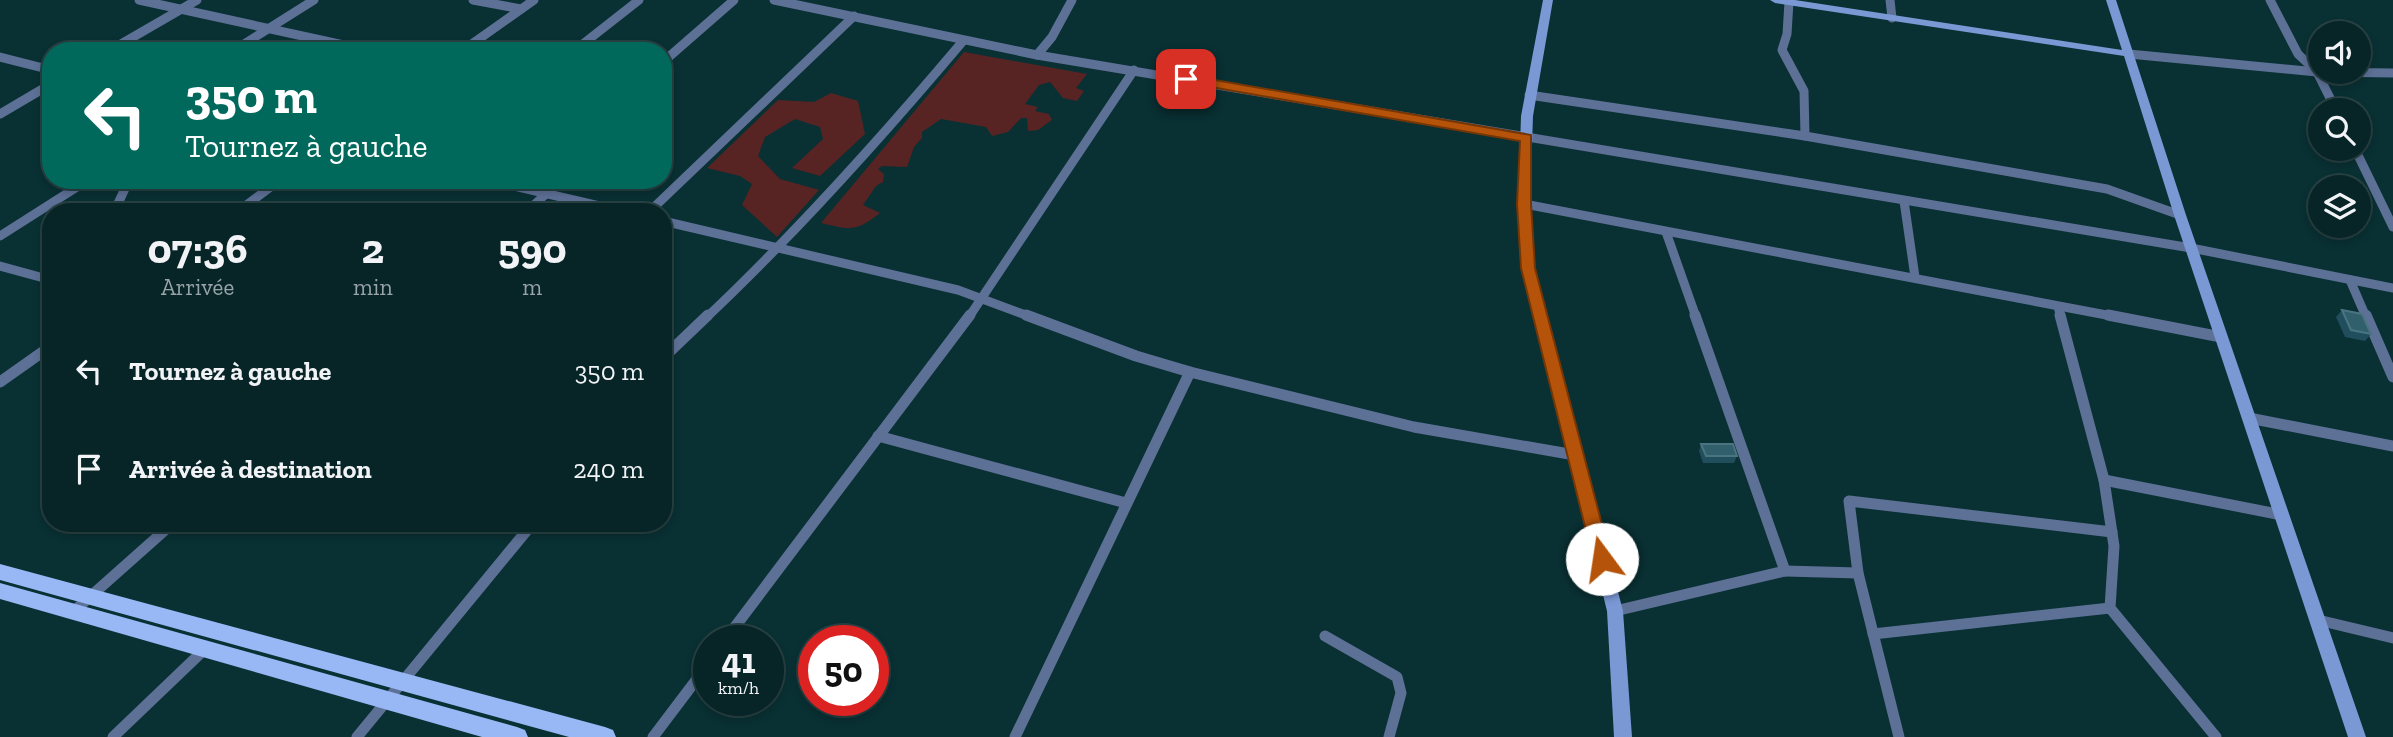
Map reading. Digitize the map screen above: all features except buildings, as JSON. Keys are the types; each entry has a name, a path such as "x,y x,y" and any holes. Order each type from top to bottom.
{"main road":[{"path":"0,572 605,737"},
{"path":"0,591 517,737"}],"street":[{"path":"139,0 328,42"},
{"path":"125,42 197,0"},
{"path":"247,42 314,0"},
{"path":"473,0 521,9"},
{"path":"475,42 534,0"},
{"path":"585,42 639,0"},
{"path":"672,54 734,0"},
{"path":"774,0 1037,55 2191,248 2393,288"},
{"path":"1037,55 1052,37 1072,0"},
{"path":"1548,0 1529,95 1524,204 1528,268 1615,611 1623,737"},
{"path":"1775,0 2129,54 2308,71"},
{"path":"1890,0 1892,18"},
{"path":"2111,0 2191,248 2357,737"},
{"path":"2270,0 2298,54 2308,63"},
{"path":"1789,2 1787,33 1782,50 1804,90 1805,136"},
{"path":"658,203 853,16"},
{"path":"672,350 778,250 899,117 963,41"},
{"path":"0,57 42,68"},
{"path":"736,625 982,300 1134,70"},
{"path":"2371,73 2393,73"},
{"path":"0,114 42,89"},
{"path":"1529,95 1805,136 2107,189 2180,215"},
{"path":"2361,161 2393,227"},
{"path":"52,203 74,189"},
{"path":"249,203 268,189"},
{"path":"535,189 586,203"},
{"path":"536,203 547,194"},
{"path":"1904,201 1915,277"},
{"path":"1524,204 2221,337"},
{"path":"0,236 42,209"},
{"path":"672,223 958,290 1136,356 1190,372 1414,427 1575,455"},
{"path":"1667,232 1785,571"},
{"path":"0,266 42,278"},
{"path":"2350,280 2393,377"},
{"path":"2058,307 2104,480 2115,546 2110,608 2216,737"},
{"path":"0,382 42,352"},
{"path":"1015,737 1190,372"},
{"path":"2249,418 2393,446"},
{"path":"878,436 1126,503"},
{"path":"2104,480 2282,515"},
{"path":"1899,737 1858,573 1849,501 2112,532"},
{"path":"74,611 163,532"},
{"path":"357,737 526,532"},
{"path":"1615,611 1785,571 1858,573"},
{"path":"1873,634 2110,608"},
{"path":"2318,620 2393,638"},
{"path":"1325,636 1397,677 1401,693 1389,737"},
{"path":"113,737 206,648"},
{"path":"653,737 693,684"}],"shaded area":[{"path":"964,52 1087,74 1076,88 1084,91 1077,101 1063,98 1050,82 1039,85 1025,104 1038,107 1035,111 1049,114 1052,120 1038,130 1028,131 1027,118 1021,118 1008,132 992,136 986,127 941,119 922,132 922,138 914,147 907,167 882,166 878,169 884,174 883,182 876,186 863,205 880,213 865,224 852,228 821,223"},
{"path":"831,93 858,101 865,134 820,176 792,168 823,139 820,127 795,119 765,137 758,156 780,179 819,190 777,237 742,205 752,184 740,176 707,168 778,100 814,102"}],"route":[{"path":"1186,79 1526,138 1524,204 1528,268 1602,559"}]}
